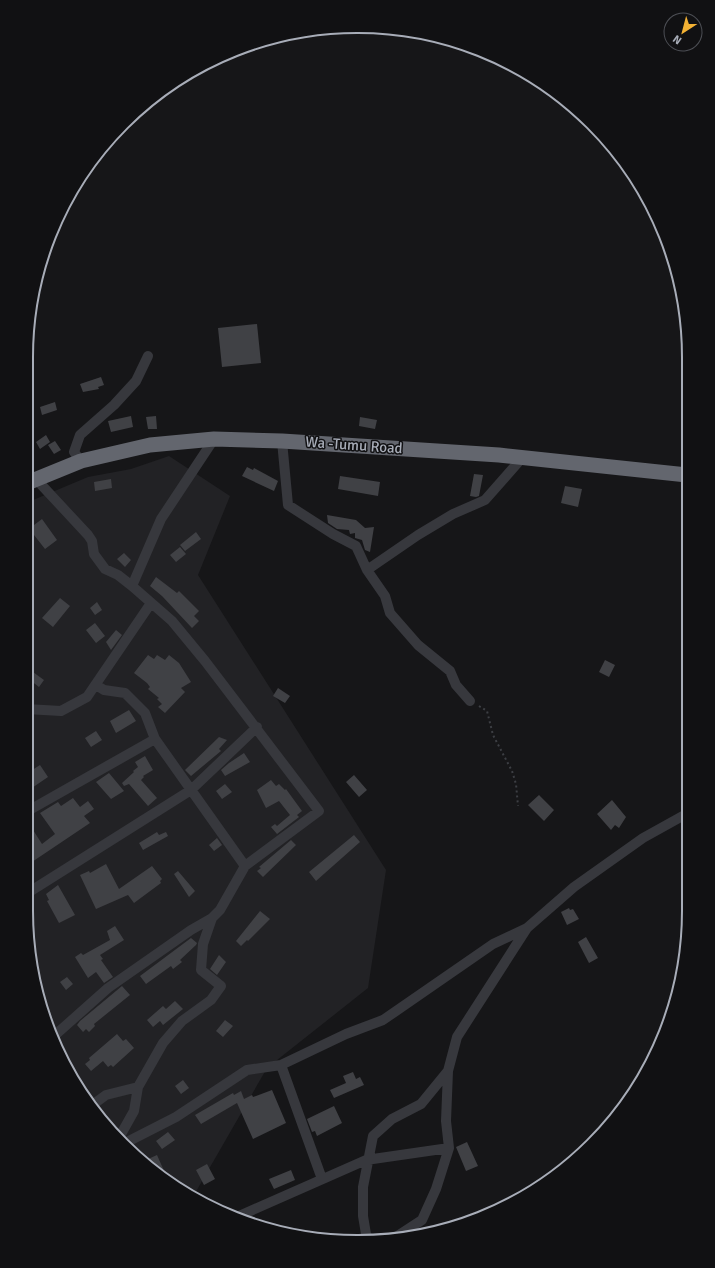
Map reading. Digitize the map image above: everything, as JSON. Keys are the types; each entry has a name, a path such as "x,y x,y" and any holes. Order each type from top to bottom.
{"highway":[{"name":"Wa -Tumu Road","path":"33,480 81,461 150,445 214,439 282,440 522,458 682,474"}],"street":[{"path":"81,461 74,452 80,435 114,405 136,381 148,356"},
{"path":"132,586 161,519 214,439"},
{"path":"282,440 288,505 333,534 356,546 367,570 385,596 390,613 418,645 450,671 456,685 470,701"},
{"path":"367,570 436,524 460,510 485,500 522,458"},
{"path":"33,483 88,535 92,541 94,554 100,564 132,586 172,621 205,661 319,811 245,866 220,910 212,918 191,930 108,988 57,1033"},
{"path":"33,709 60,711 87,697 151,603"},
{"path":"96,685 104,690 125,693 145,713 155,739 245,866"},
{"path":"33,890 191,790 256,727"},
{"path":"33,808 155,739"},
{"path":"129,1141 176,1117 247,1070 281,1065 346,1034 383,1020 493,944 527,928 574,887 643,838 682,816"},
{"path":"122,1133 134,1110 138,1087 163,1044 182,1021 211,1000 221,986 201,970 203,944 212,918"},
{"path":"405,1231 422,1220 436,1189 449,1148 446,1120 448,1071 457,1037 527,928"},
{"path":"281,1065 322,1179"},
{"path":"366,1235 363,1216 362,1187 373,1136 392,1119 421,1104 448,1071"},
{"path":"96,1102 106,1095 138,1087"},
{"path":"243,1214 368,1160 449,1148"}],"path":[{"path":"470,701 486,711 493,735 512,771 516,784 518,806"}],"shaded area":[{"path":"169,456 230,496 198,575 386,870 368,988 267,1068 196,1192 160,1168 128,1140 100,1108 76,1073 66,1054 50,1015 39,974 34,932 33,500 88,477 131,469"}],"building":[{"path":"257,324 261,363 222,367 218,328"},
{"path":"101,377 104,385 98,387 99,389 83,392 80,384"},
{"path":"55,402 57,410 42,415 40,407"},
{"path":"131,416 133,427 111,432 108,421"},
{"path":"156,416 157,429 148,429 146,417"},
{"path":"360,417 377,420 375,429 359,426"},
{"path":"46,435 50,442 40,449 36,442"},
{"path":"55,441 61,450 54,454 48,445"},
{"path":"247,467 253,470 254,468 278,481 274,491 242,476"},
{"path":"474,474 483,475 479,496 476,497 470,496"},
{"path":"340,476 380,482 378,496 338,489"},
{"path":"111,479 112,488 95,491 94,482"},
{"path":"565,486 582,489 578,507 561,503"},
{"path":"327,515 356,520 365,528 374,527 370,552 365,550 362,540 355,538 355,533 350,534 349,530 337,529 328,523"},
{"path":"42,519 57,540 45,549 34,535 33,536 33,526"},
{"path":"196,532 201,539 185,551 180,545"},
{"path":"180,547 186,554 176,562 170,555"},
{"path":"124,553 131,560 125,567 117,559"},
{"path":"156,577 177,593 179,591 199,611 194,616 199,621 192,628 162,596 150,586"},
{"path":"60,598 70,606 53,627 42,618"},
{"path":"97,602 102,610 95,615 90,608"},
{"path":"95,623 105,636 96,643 86,630"},
{"path":"116,630 122,635 111,650 106,642"},
{"path":"148,655 154,659 157,655 165,660 169,655 179,663 191,682 181,688 185,692 165,713 158,707 162,704 157,699 159,698 148,689 150,687 147,683 134,673"},
{"path":"605,660 615,665 609,677 599,672"},
{"path":"33,672 44,680 39,687 33,682"},
{"path":"278,688 290,696 285,703 273,696"},
{"path":"129,710 136,721 116,733 110,721"},
{"path":"96,731 102,740 91,747 85,738"},
{"path":"219,737 227,740 219,749 221,751 191,776 185,770"},
{"path":"244,753 250,762 225,776 221,770"},
{"path":"145,756 153,770 143,776 144,777 141,780 157,798 148,806 129,784 124,786 122,783 138,767 135,762"},
{"path":"40,765 48,777 33,787 33,770"},
{"path":"109,773 124,791 111,799 96,782"},
{"path":"354,775 367,790 359,797 346,782"},
{"path":"271,780 276,786 279,784 285,790 286,789 302,811 297,815 299,817 277,834 271,827 275,824 277,826 290,815 279,801 266,808 257,790"},
{"path":"225,784 232,792 222,799 216,791"},
{"path":"539,795 554,810 544,821 528,805"},
{"path":"73,798 80,807 88,801 94,809 84,816 90,823 33,861 33,830 42,844 55,834 40,813 58,802 61,806"},
{"path":"612,800 626,817 619,828 615,825 611,830 597,814"},
{"path":"157,832 159,835 166,832 168,836 143,850 139,843"},
{"path":"354,835 360,842 316,881 309,872"},
{"path":"217,838 222,845 214,851 209,845"},
{"path":"291,840 296,845 263,877 257,871 261,868 259,867"},
{"path":"106,864 119,889 152,866 162,879 160,881 161,883 134,903 128,895 96,909 80,875 89,871 90,873"},
{"path":"178,871 195,891 189,897 174,874"},
{"path":"58,885 75,915 59,923 47,901 49,900 46,894"},
{"path":"569,908 570,910 573,909 579,919 567,925 561,912"},
{"path":"260,911 270,919 241,946 236,941"},
{"path":"115,926 124,940 100,955 103,959 101,960 113,977 104,983 96,972 88,978 75,957 81,953 83,955 110,940 107,931"},
{"path":"586,937 598,958 589,963 578,942"},
{"path":"191,938 197,943 180,960 182,962 173,969 171,966 146,984 140,976"},
{"path":"219,955 226,962 217,975 210,969"},
{"path":"67,977 73,984 66,990 60,982"},
{"path":"122,986 130,995 94,1024 95,1026 89,1032 86,1029 83,1032 77,1025 80,1021"},
{"path":"175,1001 183,1009 163,1025 160,1021 153,1027 147,1020 163,1006 166,1009"},
{"path":"225,1020 233,1026 223,1037 216,1031"},
{"path":"117,1034 123,1041 126,1039 134,1048 113,1067 111,1065 108,1067 103,1061 91,1071 85,1064 90,1060 89,1058"},
{"path":"353,1072 356,1079 360,1077 364,1085 334,1098 330,1090 346,1083 343,1076"},
{"path":"183,1080 189,1088 181,1094 175,1086"},
{"path":"272,1090 286,1123 253,1139 237,1103 201,1124 195,1115 233,1093 234,1095 241,1091 244,1099 252,1095 253,1097"},
{"path":"334,1106 342,1123 317,1136 315,1131 312,1132 307,1119"},
{"path":"168,1132 175,1140 162,1149 156,1141"},
{"path":"467,1142 478,1166 466,1171 456,1147"},
{"path":"157,1155 164,1171 160,1168 149,1159"},
{"path":"207,1164 215,1179 204,1185 196,1170"},
{"path":"291,1170 295,1180 274,1189 269,1179"}]}
